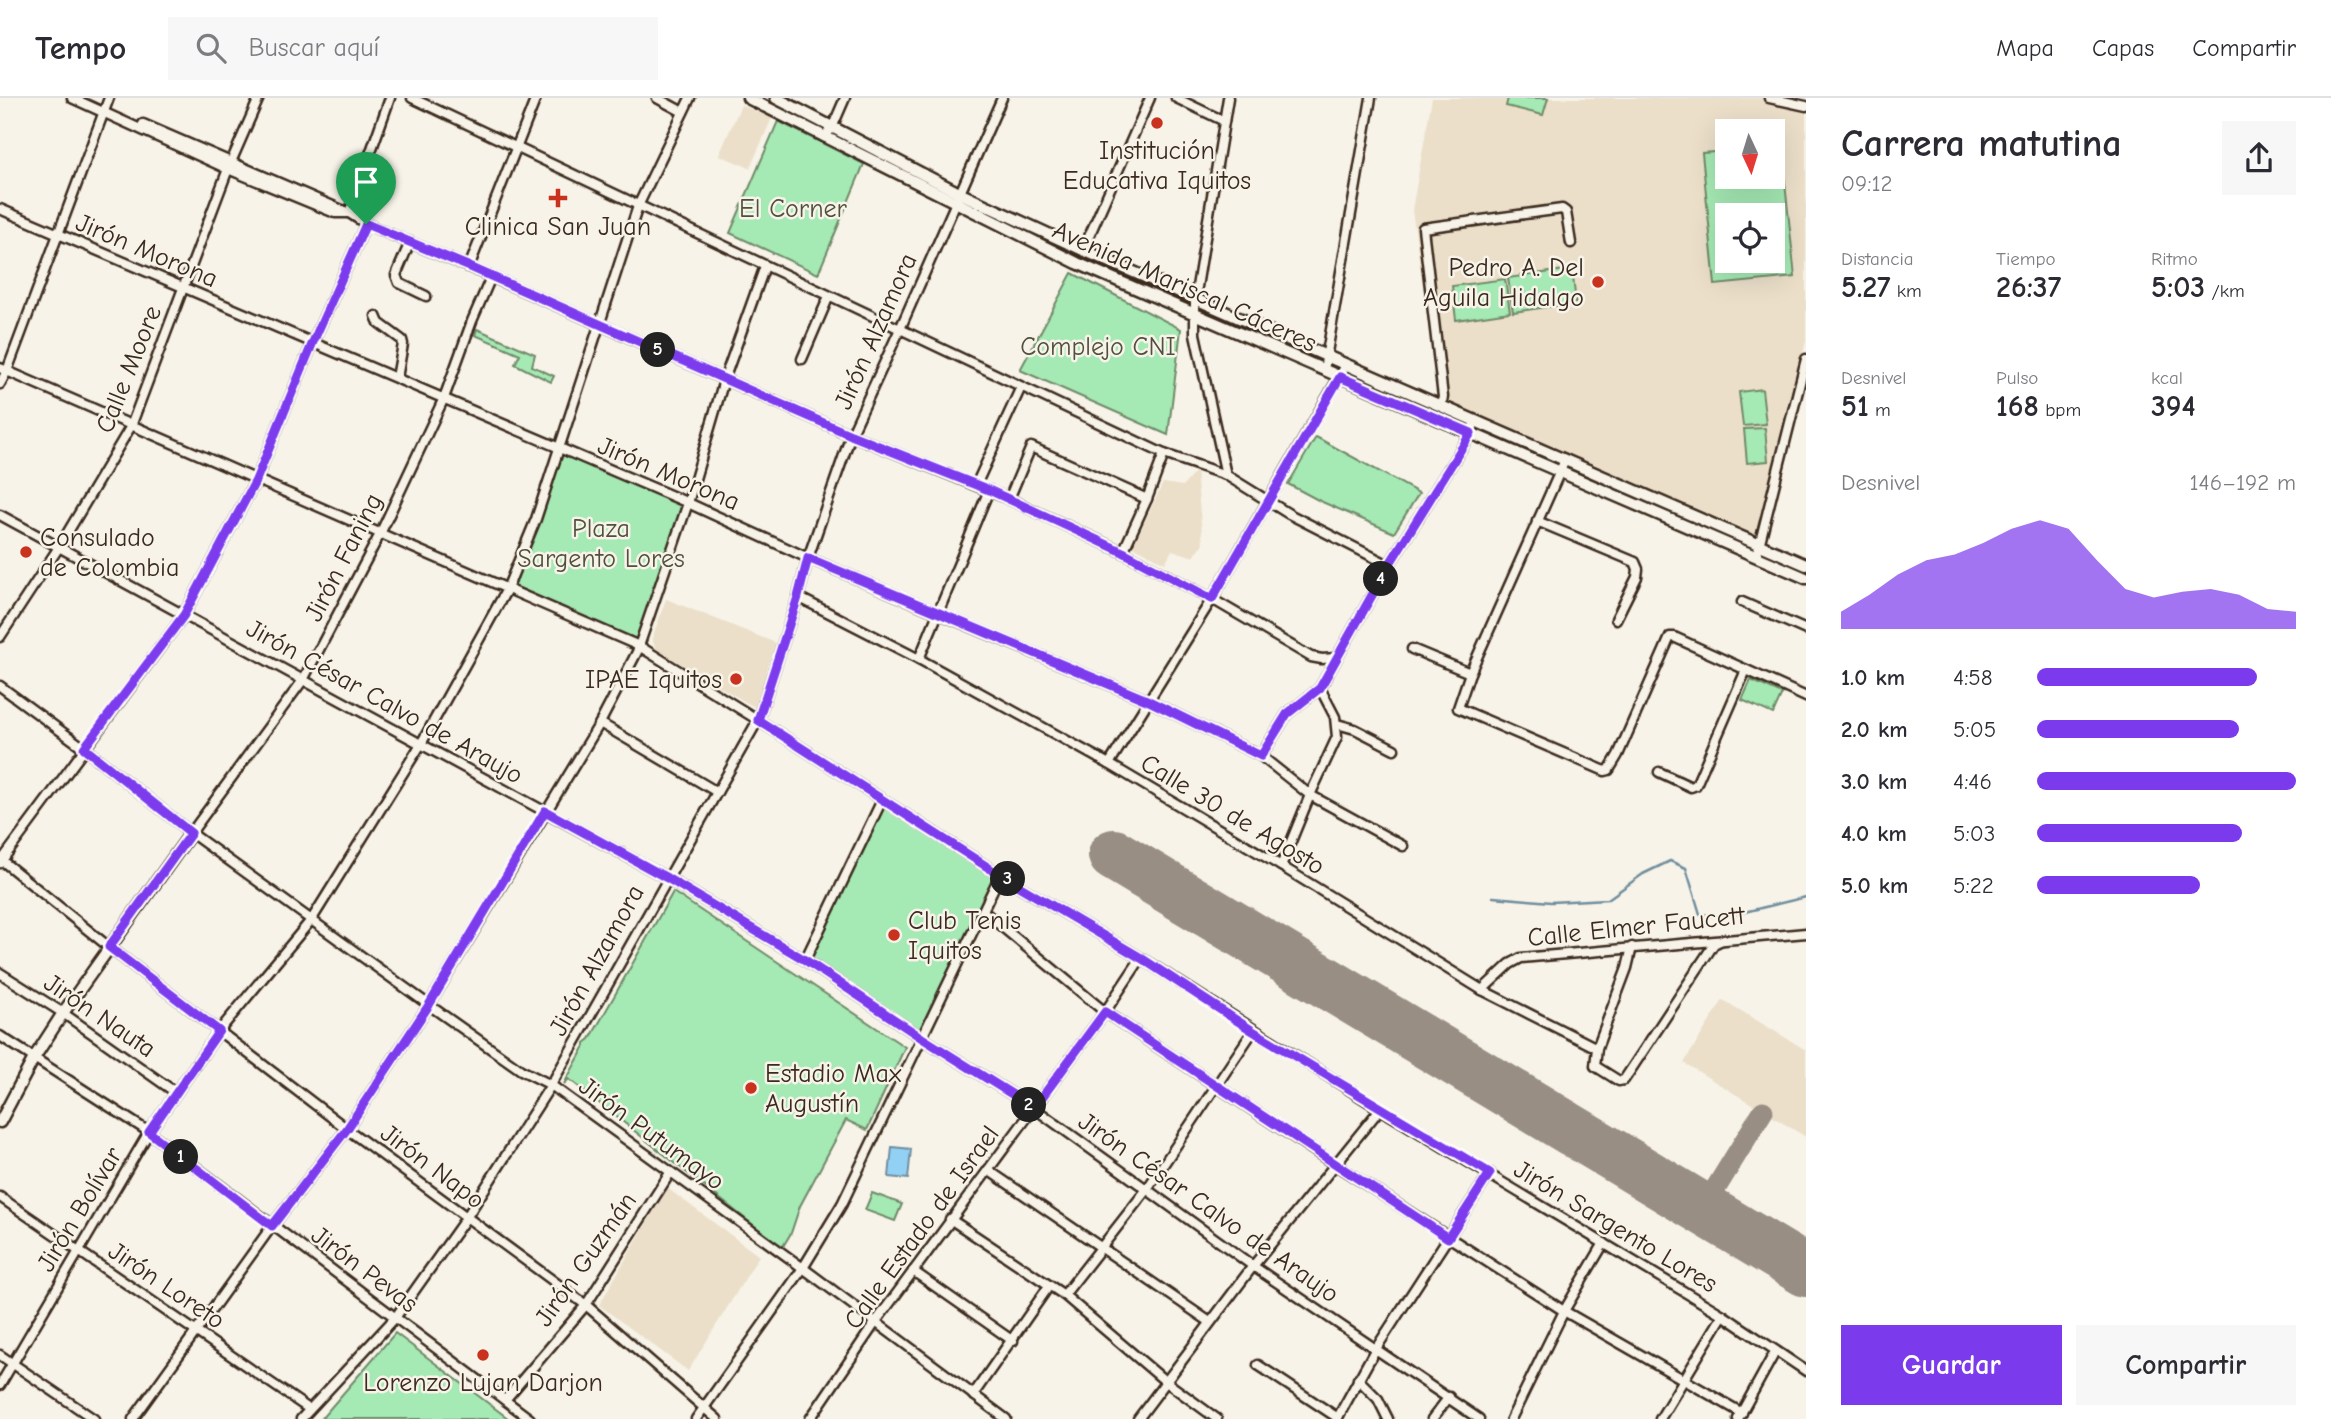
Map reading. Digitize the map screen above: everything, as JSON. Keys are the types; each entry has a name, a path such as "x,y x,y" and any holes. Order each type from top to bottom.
{"main road":[{"name":"Avenida Mariscal Cáceres","path":"748,98 824,137 957,198 1083,250 1565,460 1758,550 1806,578"},
{"name":"Avenida Mariscal Cáceres","path":"776,98 1077,263 1560,471 1758,550 1806,565"},
{"path":"0,1122 34,1058 63,1013 191,833"}],"street":[{"path":"72,98 349,213 366,224 851,435 989,490 1123,552 1212,599 1311,657 1336,658"},
{"path":"82,98 105,111"},
{"path":"0,384 3,370 109,98"},
{"name":"Calle Moore","path":"0,638 59,547 131,426 230,165 259,98"},
{"path":"349,213 390,98"},
{"path":"412,98 1164,454 1226,475 1289,514 1389,565"},
{"path":"470,267 537,98"},
{"path":"657,98 683,112"},
{"name":"Jirón Bolívar","path":"0,1385 175,1092 219,1031 312,919 421,744 507,589 536,519 638,206 690,98"},
{"path":"824,137 832,128 845,98"},
{"name":"Jirón Alzamora","path":"301,1419 395,1318 466,1218 551,1085 758,720 808,558 851,435 901,329 1002,98"},
{"path":"1083,250 1150,98"},
{"path":"1177,98 1224,121"},
{"path":"1226,475 1195,334 1195,299 1228,98"},
{"path":"1324,370 1371,98"},
{"path":"1769,98 1806,106"},
{"name":"Jirón Morona","path":"0,209 688,502 808,558 1149,701 1261,756 1310,794 1403,846"},
{"path":"1441,406 1443,397 1423,228 1562,209 1566,212 1572,243"},
{"path":"1,861 184,615 256,480 313,342 366,224"},
{"path":"410,242 396,280 426,296"},
{"path":"133,1419 272,1226 347,1129 429,1005 600,723 639,646 688,502 724,380 765,266"},
{"name":"Jirón Faning","path":"191,833 303,680 380,534 444,398 491,277"},
{"path":"802,359 828,296"},
{"path":"376,316 379,323 402,340 397,378"},
{"path":"1758,550 1806,359"},
{"path":"1109,764 1212,599 1346,365"},
{"name":"Jirón Sargento Lores","path":"3,370 639,646 1000,875 1141,958 1380,1109 1723,1315 1806,1371"},
{"path":"976,485 1021,387"},
{"path":"1261,756 1287,714 1322,684 1389,565 1471,433 1475,421"},
{"path":"1009,499 1031,447 1147,499"},
{"path":"1123,552 1164,454"},
{"path":"1565,460 1470,673 1458,708 1605,771 1609,770 1618,755 1670,637 1806,697"},
{"path":"919,659 989,490"},
{"name":"Jirón César Calvo de Araujo","path":"0,515 667,878 805,960 1034,1108 1253,1266 1479,1419"},
{"path":"1537,521 1635,562 1637,577 1616,619"},
{"name":"Calle 30 de Agosto","path":"798,597 919,659 1109,764 1482,990 1597,1048"},
{"path":"1742,602 1806,630"},
{"path":"1412,649 1470,673"},
{"path":"1281,866 1337,737 1337,724 1322,684 1322,659"},
{"path":"1659,772 1691,787 1696,785 1746,670"},
{"name":"Jirón Putumayo","path":"0,686 191,833 521,1070 551,1085 1006,1419"},
{"path":"600,723 717,792"},
{"path":"1337,724 1355,729 1394,749"},
{"path":"805,960 882,800"},
{"name":"Jirón Napo","path":"1,861 347,1129 586,1305 717,1419"},
{"path":"696,1419 803,1268 842,1204 1000,875"},
{"path":"983,911 1105,1012 1448,1238 1564,1311 1685,1379 1740,1416 1775,1352"},
{"name":"Calle Elmer Faucett","path":"1482,990 1515,960 1521,958 1806,933"},
{"path":"1632,947 1627,968 1597,1048 1595,1066 1619,1081 1624,1080 1714,944 1724,939"},
{"name":"Calle Estado de Israel","path":"810,1419 913,1270 1105,1012 1141,958"},
{"name":"Jirón Nauta","path":"0,973 63,1013 175,1092"},
{"path":"1064,1295 1147,1189 1253,1031"},
{"name":"Jirón Pevas","path":"0,1036 149,1132 530,1419"},
{"path":"1138,1419 1253,1266 1380,1109"},
{"path":"988,1170 1210,1322"},
{"name":"Jirón Guzmán","path":"505,1400 586,1305 670,1173"},
{"path":"1258,1365 1337,1419 1375,1350 1490,1173"},
{"name":"Jirón Loreto","path":"0,1197 309,1409"},
{"path":"950,1219 1064,1295 1165,1381 1217,1419"},
{"path":"1511,1419 1564,1311 1604,1243"},
{"path":"913,1270 1013,1341"},
{"path":"973,1395 1049,1286"},
{"path":"1660,1419 1723,1315"},
{"path":"0,1355 94,1419"},
{"path":"1358,1379 1378,1399 1388,1419"},
{"path":"1432,1419 1449,1397"}],"shaded area":[{"path":"1432,98 1769,98 1806,106 1806,341 1759,540 1440,402 1412,210"},
{"path":"741,105 772,118 750,168 719,155"},
{"path":"1196,471 1203,543 1194,557 1172,550 1165,563 1133,546 1163,483 1183,486"},
{"name":"IPAE Iquitos","path":"666,599 776,643 756,708 656,649 652,639"},
{"path":"1723,1000 1806,1050 1806,1137 1684,1063"},
{"path":"667,1188 759,1256 688,1371 599,1305"}],"green space":[{"path":"1508,98 1548,98 1543,115 1506,106"},
{"name":"El Corner","path":"778,121 864,164 818,274 730,233"},
{"path":"1715,152 1715,189 1785,189 1785,183 1795,277 1715,285 1702,153"},
{"path":"1572,269 1576,303 1513,312 1508,278"},
{"name":"Complejo CNI","path":"1072,273 1181,329 1168,435 1020,370"},
{"path":"1505,279 1510,312 1456,320 1452,286"},
{"path":"477,329 535,354 532,366 554,376 551,382 515,364 520,354 475,335"},
{"path":"1762,389 1766,424 1743,426 1739,392"},
{"path":"1765,428 1768,461 1747,463 1744,429"},
{"path":"1316,437 1419,493 1394,533 1288,484"},
{"name":"Plaza Sargento Lores","path":"558,447 688,503 639,646 513,592"},
{"path":"1751,680 1782,694 1773,714 1742,700"},
{"name":"Club Tenis Iquitos","path":"882,800 1000,875 922,1038 805,960"},
{"path":"673,892 905,1047 867,1130 846,1120 800,1206 791,1233 782,1248 569,1079 564,1084"},
{"path":"872,1193 902,1204 895,1221 865,1210"},
{"path":"395,1333 509,1419 321,1419"}],"water":[{"path":"892,1147 911,1149 908,1179 889,1177"}],"waterway":[{"path":"1493,897 1551,902 1608,899 1643,874 1670,861 1686,868 1700,914 1724,917 1806,897"}],"taxiway":[{"path":"1703,1209 1763,1111"}],"runway":[{"path":"1114,855 1806,1271"}],"place":[{"name":"Institución Educativa Iquitos","path":"1157,123"},
{"name":"Clinica San Juan","path":"558,198"},
{"name":"Pedro A. Del Aguila Hidalgo","path":"1598,282"},
{"name":"Consulado de Colombia","path":"26,552"},
{"name":"IPAE Iquitos","path":"736,679"},
{"name":"Club Tenis Iquitos","path":"894,935"},
{"name":"Estadio Max Augustín","path":"751,1088"},
{"name":"Lorenzo Lujan Darjon","path":"483,1355"}],"route":[{"path":"366,224 851,435 989,490 1123,552 1212,599 1340,377 1471,433 1389,565 1320,688 1287,714 1261,756 1149,701 808,558 758,720 1000,875 1141,958 1380,1109 1490,1173 1448,1238 1105,1012 1034,1108 805,960 667,878 545,811 429,1005 347,1129 272,1226 149,1132 219,1031 109,947 191,833 84,748 184,615 256,480 313,342 366,224"}]}
